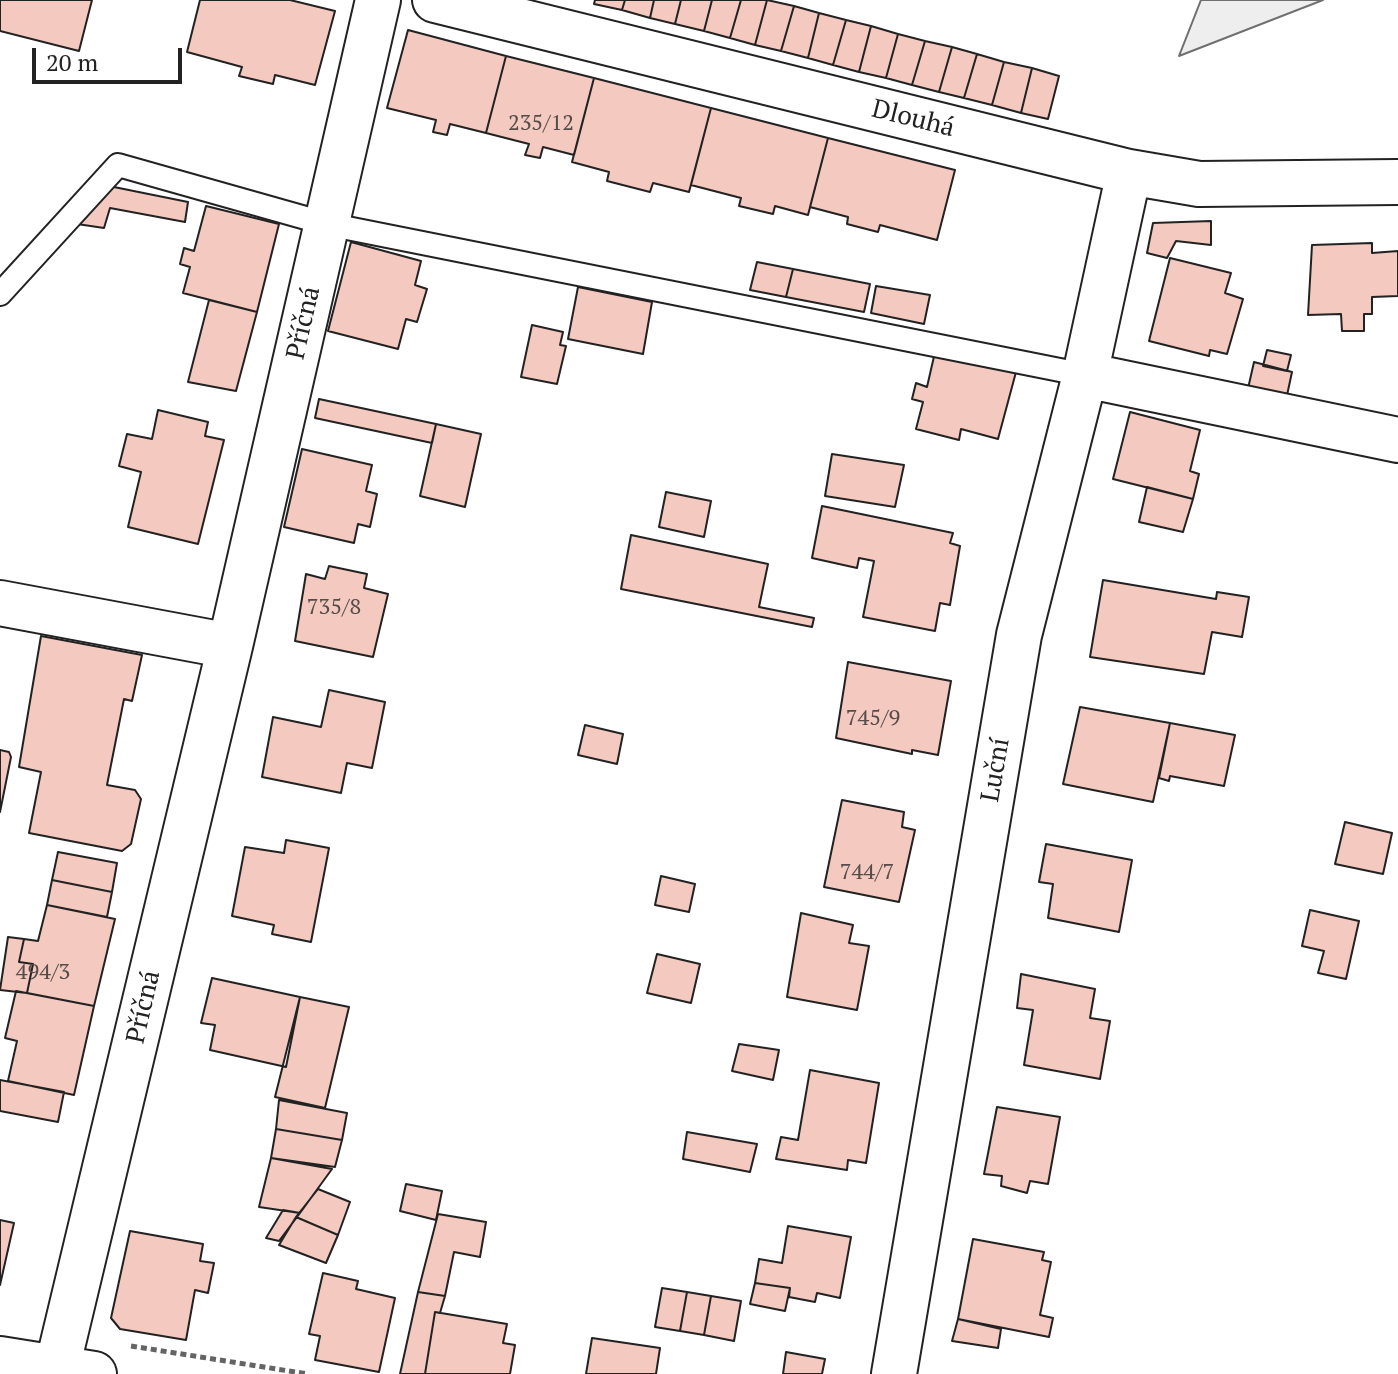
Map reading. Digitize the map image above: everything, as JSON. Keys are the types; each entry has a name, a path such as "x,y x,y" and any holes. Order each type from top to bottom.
{"street":[{"name":"Příčná","path":"75,1371 230,646 378,0"},
{"name":"Dlouhá","path":"435,0 1129,172 1199,184 1398,182"},
{"name":"Luční","path":"894,1374 1019,635 1085,375 1129,172"},
{"path":"1085,375 1398,440"},
{"path":"0,603 230,646"},
{"path":"0,1359 75,1371"}],"lane":[{"path":"0,294 118,165 327,224 1085,375"}],"shaded area":[{"path":"1201,0 1323,0 1179,56"}],"building":[{"path":"0,0 92,0 79,51 0,31"},
{"path":"200,0 290,0 335,11 315,85 275,75 273,84 239,76 242,67 187,52"},
{"path":"595,0 625,0 622,10 594,4"},
{"path":"625,0 654,0 650,18 622,10"},
{"path":"654,0 681,0 675,24 650,18"},
{"path":"681,0 712,0 704,31 675,24"},
{"path":"712,0 741,0 730,38 704,31"},
{"path":"741,0 767,0 755,45 730,38"},
{"path":"767,0 794,6 781,51 755,45"},
{"path":"794,6 819,13 808,58 781,51"},
{"path":"819,13 846,20 833,65 808,58"},
{"path":"846,20 871,26 859,72 833,65"},
{"path":"871,26 898,34 886,78 859,72"},
{"path":"408,30 506,56 486,133 450,124 447,135 433,132 436,120 387,108"},
{"path":"898,34 925,41 912,85 886,78"},
{"path":"925,41 952,47 939,92 912,85"},
{"path":"952,47 977,54 964,98 939,92"},
{"path":"977,54 1004,62 992,105 964,98"},
{"path":"506,56 594,78 574,155 543,147 540,158 525,155 529,144 486,133"},
{"path":"1004,62 1032,68 1021,113 992,105"},
{"path":"1032,68 1059,76 1048,119 1021,113"},
{"path":"594,78 711,108 689,192 653,183 650,192 607,181 609,172 572,162"},
{"path":"711,108 828,138 808,215 775,206 773,214 739,206 741,198 691,185"},
{"path":"828,138 955,170 937,240 880,225 878,232 847,224 848,217 810,207"},
{"path":"109,186 188,202 185,222 110,208 104,228 77,224"},
{"path":"206,206 279,224 257,312 183,293 190,267 180,264 184,248 194,251"},
{"path":"1211,221 1211,245 1176,241 1167,258 1147,253 1153,223"},
{"path":"351,242 421,261 415,285 427,289 417,322 406,319 398,349 328,331"},
{"path":"1372,243 1372,253 1398,251 1398,296 1372,297 1372,314 1364,314 1364,331 1342,331 1341,314 1308,315 1312,245"},
{"path":"1170,258 1231,273 1225,293 1243,299 1227,354 1210,350 1209,356 1149,341"},
{"path":"757,262 793,269 786,297 750,290"},
{"path":"793,269 870,284 864,312 786,297"},
{"path":"876,286 930,295 924,324 871,313"},
{"path":"578,287 652,302 643,354 568,339"},
{"path":"209,300 257,312 236,391 188,382"},
{"path":"532,325 563,332 560,345 566,346 557,384 521,377"},
{"path":"1267,350 1291,355 1287,371 1263,366"},
{"path":"935,352 1016,372 998,439 961,429 959,440 916,429 923,402 912,399 916,383 927,387"},
{"path":"1254,362 1292,372 1286,400 1247,393"},
{"path":"319,399 436,424 432,443 315,418"},
{"path":"158,410 208,422 205,436 224,440 198,544 128,527 141,472 119,466 127,434 152,439"},
{"path":"1130,412 1200,430 1190,471 1199,474 1193,499 1113,479"},
{"path":"436,424 481,434 465,507 420,496"},
{"path":"302,449 372,465 366,491 377,494 370,527 358,524 354,543 284,527"},
{"path":"832,454 904,465 895,507 825,496"},
{"path":"1147,487 1193,499 1183,532 1139,522"},
{"path":"666,492 711,501 704,537 659,527"},
{"path":"822,506 953,533 950,543 960,546 950,605 940,603 935,631 863,617 874,561 859,558 857,568 812,558"},
{"path":"631,535 768,564 759,607 814,618 812,627 621,589"},
{"path":"329,566 367,574 364,588 388,594 373,657 295,641 306,574 325,579"},
{"path":"1103,580 1216,599 1217,592 1249,597 1242,637 1212,632 1204,674 1090,657"},
{"path":"41,636 142,655 132,701 124,699 107,785 135,790 141,799 131,844 122,851 29,833 41,772 19,767"},
{"path":"848,662 951,681 938,755 912,750 912,754 836,738"},
{"path":"329,690 385,702 372,768 347,763 341,793 262,777 273,717 321,727"},
{"path":"1080,707 1170,723 1153,802 1063,784"},
{"path":"1170,723 1235,735 1224,786 1170,776 1169,781 1159,778"},
{"path":"585,725 623,734 617,764 578,755"},
{"path":"0,750 9,752 11,757 0,812"},
{"path":"842,800 904,812 902,827 915,830 899,902 824,887"},
{"path":"1345,822 1392,833 1383,874 1335,864"},
{"path":"286,840 329,848 311,942 272,934 274,925 232,916 245,847 284,853"},
{"path":"1046,844 1132,860 1119,932 1048,918 1053,884 1039,882"},
{"path":"58,852 117,863 112,892 52,880"},
{"path":"661,876 695,884 689,912 655,905"},
{"path":"52,880 112,892 107,917 47,905"},
{"path":"47,905 115,919 94,1006 27,993 33,964 19,962 24,939 38,941"},
{"path":"1310,910 1359,921 1346,979 1318,973 1324,951 1302,946"},
{"path":"801,913 853,925 849,943 869,946 857,1010 787,997"},
{"path":"8,937 24,939 19,962 33,964 27,993 0,990"},
{"path":"657,954 700,964 691,1003 647,993"},
{"path":"1021,974 1095,989 1090,1018 1110,1021 1100,1079 1024,1065 1033,1010 1017,1008"},
{"path":"212,978 300,997 286,1067 210,1050 215,1025 201,1023"},
{"path":"16,991 94,1006 74,1095 8,1081 17,1041 5,1038"},
{"path":"300,997 349,1007 325,1108 275,1097"},
{"path":"739,1044 779,1050 773,1080 732,1071"},
{"path":"810,1070 879,1083 866,1163 848,1160 847,1170 776,1159 781,1137 798,1140"},
{"path":"0,1080 64,1092 58,1122 0,1111"},
{"path":"279,1100 347,1113 342,1140 276,1129"},
{"path":"997,1107 1060,1117 1048,1184 1030,1181 1027,1193 1001,1186 1002,1176 984,1174"},
{"path":"276,1129 342,1140 335,1167 271,1158"},
{"path":"687,1132 757,1144 750,1172 683,1159"},
{"path":"271,1158 332,1169 300,1213 259,1207"},
{"path":"406,1184 442,1191 436,1220 400,1211"},
{"path":"318,1189 350,1202 338,1235 296,1217"},
{"path":"283,1210 300,1213 279,1241 266,1238"},
{"path":"438,1214 486,1222 480,1257 454,1252 445,1296 418,1292"},
{"path":"296,1217 338,1235 326,1263 279,1245"},
{"path":"0,1220 14,1223 0,1285"},
{"path":"788,1226 851,1237 840,1298 817,1293 815,1302 789,1297 790,1288 755,1283 759,1259 782,1263"},
{"path":"130,1231 203,1244 200,1261 214,1263 208,1293 195,1290 186,1340 120,1329 111,1318"},
{"path":"973,1239 1044,1252 1042,1260 1051,1262 1040,1315 1053,1318 1049,1337 958,1319"},
{"path":"323,1273 358,1281 356,1289 395,1298 379,1372 315,1360 320,1336 309,1334"},
{"path":"755,1283 790,1288 785,1311 750,1304"},
{"path":"662,1288 687,1292 680,1331 655,1327"},
{"path":"418,1292 445,1296 440,1313 435,1312 425,1374 400,1374"},
{"path":"687,1292 711,1296 704,1335 680,1331"},
{"path":"711,1296 741,1301 734,1341 704,1335"},
{"path":"435,1312 507,1324 503,1343 515,1345 510,1374 425,1374"},
{"path":"958,1319 1001,1329 998,1348 952,1341"},
{"path":"592,1338 660,1348 656,1374 586,1374"},
{"path":"786,1352 825,1359 822,1374 783,1374"}]}
